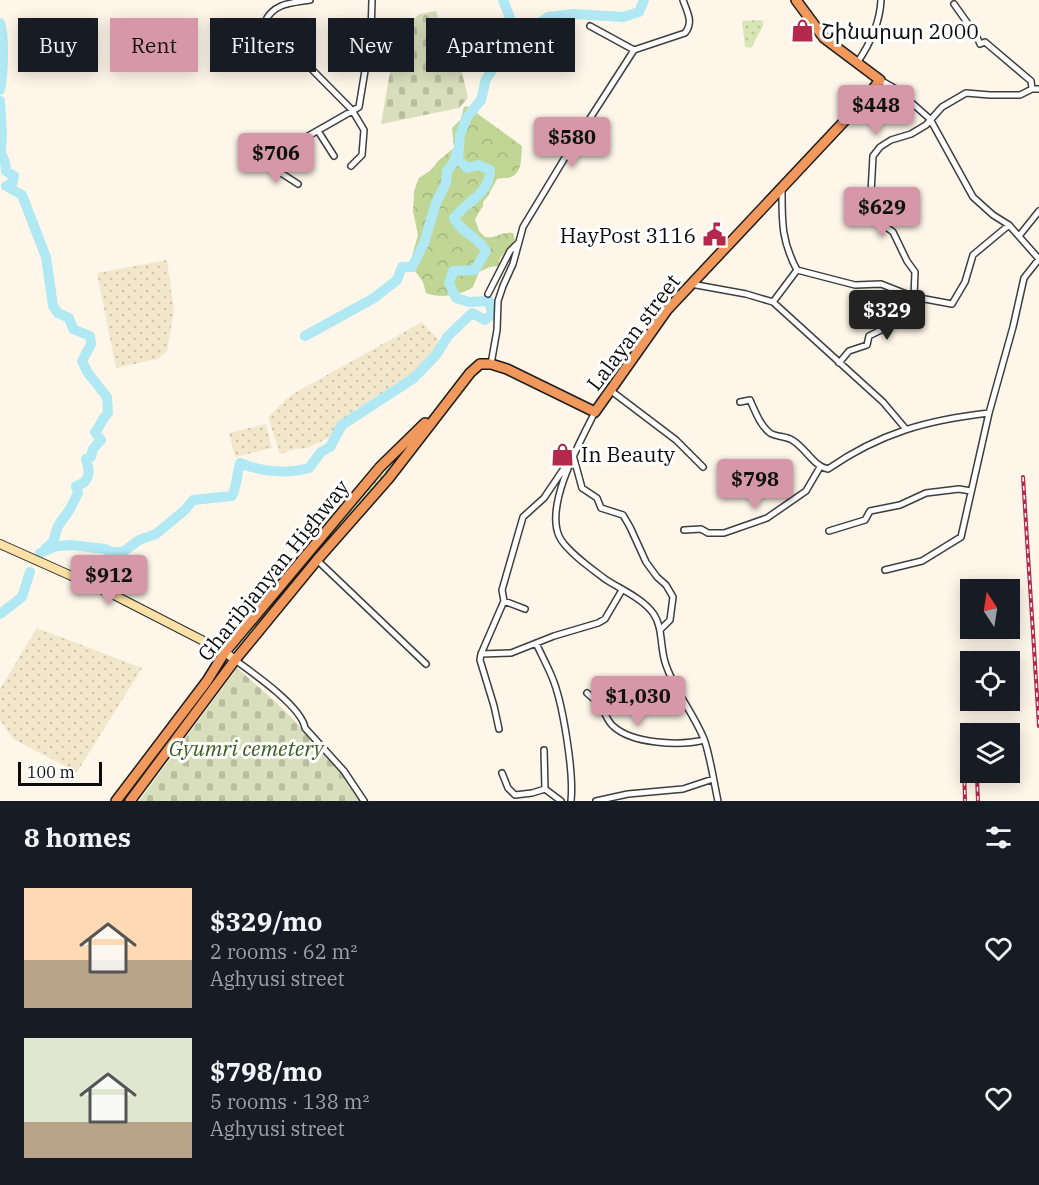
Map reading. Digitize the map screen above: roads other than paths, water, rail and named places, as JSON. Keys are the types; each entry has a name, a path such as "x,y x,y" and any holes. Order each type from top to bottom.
{"highway":[{"path":"796,0 824,38 880,80"},
{"name":"Lalayan street","path":"595,412 666,310 860,106 880,80"},
{"name":"Gharibjanyan Highway","path":"130,801 235,660 317,560 389,478 470,373 480,364 490,364"},
{"path":"490,364 507,369 595,412"},
{"name":"Gharibjanyan Highway","path":"116,801 207,681 225,651 380,467 448,400"}],"main road":[{"path":"0,544 112,594 225,651 235,660"}],"street":[{"path":"310,0 280,6 269,13 265,22 352,111 364,130 362,155 351,166"},
{"path":"298,184 281,173 273,163 296,143 359,107 371,34 372,0"},
{"path":"490,364 497,330 498,302 513,264 523,227 569,150 634,50 686,33 690,28 689,15 682,0"},
{"path":"857,63 869,45 881,0"},
{"path":"914,297 915,272 893,232 881,223 871,193 873,156 880,147 891,140 911,134 926,125 942,107 966,93 1020,95 1036,89 1031,81 985,42 980,44 954,4"},
{"path":"590,26 634,50"},
{"path":"880,80 896,89 930,119 973,197 993,215 1009,225 1039,259 1023,278 961,537 922,561 885,570"},
{"path":"318,131 334,156"},
{"path":"782,186 782,234 788,254 797,270 855,285 881,284 914,297 952,304 966,282 973,255 1009,225"},
{"path":"1019,236 1039,211"},
{"path":"488,294 510,251 518,243"},
{"path":"773,302 797,270"},
{"path":"691,284 746,294 773,302 883,402 905,428"},
{"path":"839,363 849,351 867,345 869,336 885,328 896,290"},
{"path":"610,390 676,440 703,467"},
{"path":"740,402 750,400 760,421 771,434 792,439 820,468 828,469 849,454 905,428 955,417 989,413"},
{"name":"Lalayan street","path":"481,654 504,601 502,590 523,517 544,498 573,455 595,412"},
{"path":"573,455 582,488 597,498 601,508 623,515 646,562 673,597 670,620 660,630"},
{"name":"Lalayan street","path":"573,455 555,508 555,523 559,538 570,551 648,607 655,616 671,677 704,740 718,801"},
{"path":"684,530 701,529 708,533 724,533 767,518 806,491 820,468"},
{"path":"829,531 865,520 870,511 900,505 926,493 959,489 971,491"},
{"path":"317,560 426,664"},
{"path":"499,729 495,706 480,660 481,654 511,653 605,619 622,590"},
{"path":"504,601 525,609"},
{"path":"536,643 552,677 565,730 571,801"},
{"path":"235,660 280,695 304,720 305,728 344,771 364,801"},
{"path":"587,693 602,707 611,725 623,734 638,739 661,742 692,743 704,740"},
{"path":"544,750 545,789"},
{"path":"502,773 514,798 545,789"},
{"path":"596,801 628,794 683,789 713,779"},
{"path":"545,789 561,801"}],"waterway":[{"path":"503,0 510,18"},
{"path":"40,553 57,546 71,545 123,552 139,540 156,534 185,510 193,500 232,496 240,463 274,471 309,468 321,452 330,447 342,425 414,378 436,355 448,336 472,313 485,320 492,314 489,301 469,302 456,298 449,283 453,271 475,270 486,251 478,241 461,228 454,218 482,192 489,179 490,170 479,165 467,168 458,159 460,135 467,117 481,100 486,79 500,59 518,38 548,17 574,14 623,17 639,12 644,0"},
{"path":"0,23 3,37 0,90"},
{"path":"0,101 1,153 6,171 14,176 13,182 6,186 22,195 46,257 53,306 58,313 69,318 73,329 90,336 91,344 82,361 88,373 107,397 108,413 95,432 101,440 93,449 91,457 86,459 89,472 87,479 76,486 78,493 58,526 53,542 45,549"},
{"path":"305,336 374,298 397,280 402,267 412,267 424,243 436,203 446,183 447,171 454,162 457,151"},
{"path":"0,614 22,597 30,572"}],"railway":[{"path":"1023,477 1039,726"},
{"path":"965,783 965,801"},
{"path":"977,783 978,801"}],"place":[{"name":"Շինարար 2000","path":"803,31"},
{"name":"HayPost 3116","path":"714,235"},
{"name":"In Beauty","path":"563,454"}],"park label":[{"name":"Gyumri cemetery","path":"246,748"}]}
